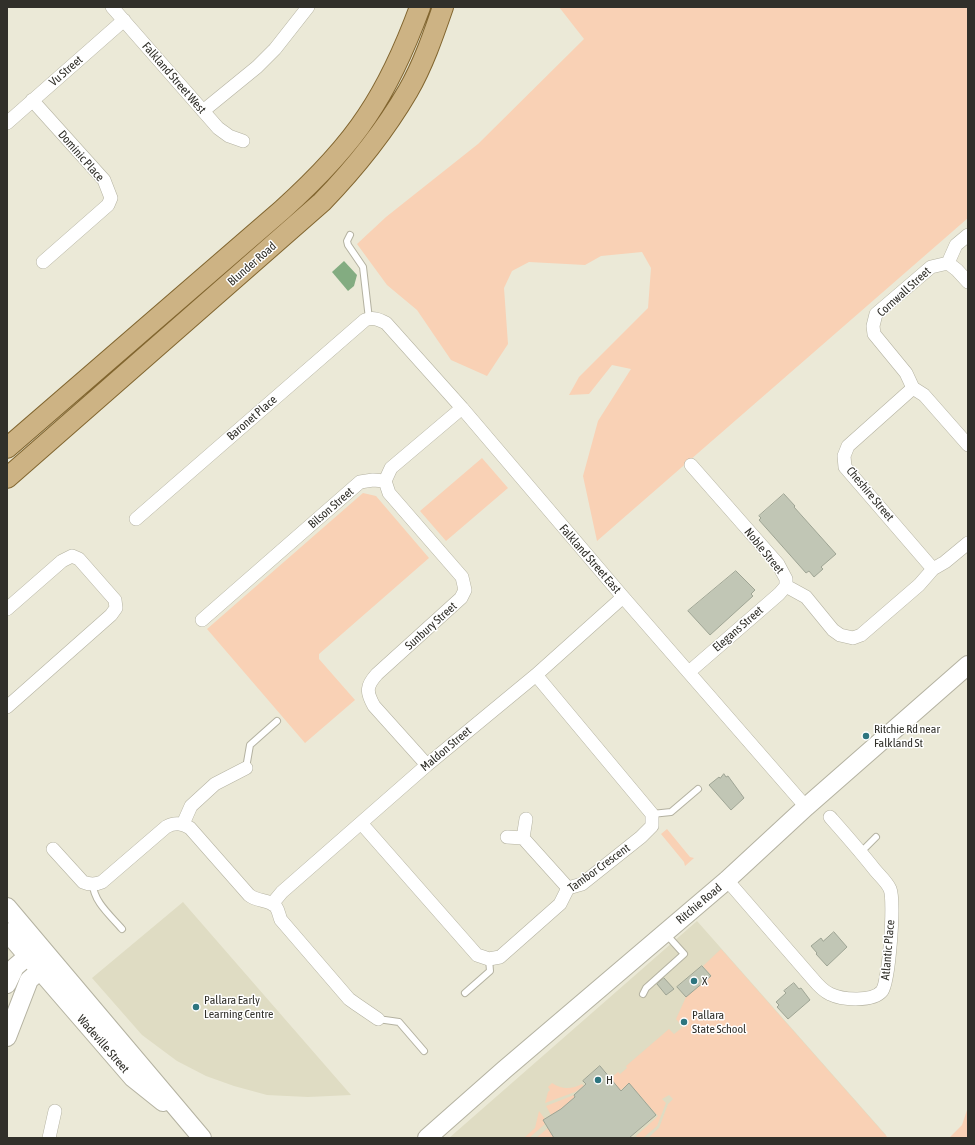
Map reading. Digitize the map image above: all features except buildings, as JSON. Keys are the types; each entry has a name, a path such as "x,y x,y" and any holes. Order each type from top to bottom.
{"main road":[{"name":"Blunder Road","path":"7,448 276,216 314,181 352,137 390,79 409,39 420,7"},
{"name":"Blunder Road","path":"7,478 322,202 350,173 384,129 408,90 428,49 443,7"}],"street":[{"name":"Falkland Street West","path":"112,7 218,128 229,136 243,141"},
{"path":"203,111 257,67 275,49 308,7"},
{"name":"Vu Street","path":"7,123 124,20"},
{"name":"Dominic Place","path":"32,100 104,180 111,198 108,205 43,262"},
{"path":"968,235 956,245 948,263 968,282"},
{"name":"Cornwall Street","path":"948,263 930,266 876,314 873,326 874,334 906,373 913,388 924,395 968,446"},
{"name":"Falkland Street East","path":"369,319 378,319 386,323 462,408 623,597 806,807"},
{"name":"Baronet Place","path":"136,519 365,320 369,319"},
{"name":"Cheshire Street","path":"913,388 848,446 844,456 846,467 933,569"},
{"path":"386,481 391,468 462,408"},
{"name":"Noble Street","path":"691,465 778,564 786,579 786,586 806,597 833,630 840,635 853,638 861,635 919,585 933,569 945,562 968,543"},
{"name":"Bilson Street","path":"202,620 360,482 386,481"},
{"name":"Sunbury Street","path":"386,481 388,493 462,577 465,590 461,598 370,681 368,690 374,706 427,765"},
{"path":"7,609 62,560 72,556 79,559 115,600 116,608 111,615 7,707"},
{"name":"Elegans Street","path":"689,672 779,594 786,586"},
{"name":"Maldon Street","path":"272,904 282,892 427,765 536,675 623,597"},
{"name":"Ritchie Road","path":"427,1138 504,1070 727,880 806,807 968,665"},
{"path":"536,675 652,814"},
{"path":"183,824 191,806 215,784 246,768"},
{"name":"Tambor Crescent","path":"490,959 500,957 560,904 568,888 582,884 641,837 652,826 652,814"},
{"name":"Atlantic Place","path":"727,880 824,991 839,997 866,999 879,994 885,986 887,979 892,906 890,890 887,884 861,852 830,817"},
{"path":"524,838 526,819"},
{"path":"361,823 477,955 490,959"},
{"path":"53,849 79,878 89,884 93,884 102,882 166,827 173,824 183,824 190,828 252,898 272,904 277,909 281,920 350,999 378,1019"},
{"path":"507,837 524,838 568,888"},
{"name":"Wadeville Street","path":"7,907 33,951 133,1078 153,1095 189,1121 202,1138"},
{"name":"Wadeville Street","path":"7,932 33,951"},
{"path":"7,984 15,967 33,951"},
{"path":"7,1037 26,985 29,980 46,966"},
{"path":"49,1138 55,1111"}],"lane":[{"path":"350,235 347,240 348,245 363,267 369,319"},
{"path":"246,768 250,745 277,721"},
{"path":"652,814 671,812 698,789"},
{"path":"861,852 876,837"},
{"path":"93,884 93,892 97,900 122,929"},
{"path":"643,994 646,988 684,954 665,933"},
{"path":"465,993 490,971 490,959"},
{"path":"378,1019 399,1022 424,1051"}],"shaded area":[{"path":"559,7 968,7 968,218 597,541 583,476 598,421 631,369 612,365 589,394 569,395 579,377 648,308 651,268 642,252 601,256 585,265 529,262 512,271 504,288 508,344 487,376 451,360 417,310 387,285 357,244 386,217 478,144 584,39"},
{"path":"344,261 357,275 354,286 348,291 332,272"},
{"path":"482,458 508,488 446,541 420,511"},
{"path":"363,493 376,496 429,558 319,654 319,659 355,700 305,743 207,629"},
{"path":"667,829 690,857 694,858 685,866 684,862 661,834"},
{"name":"Pallara Early Learning Centre","path":"183,902 351,1095 308,1097 267,1095 234,1086 206,1076 177,1061 142,1035 92,978"},
{"name":"Pallara State School","path":"697,921 886,1135 885,1138 449,1138"},
{"path":"721,949 888,1138 648,1138 659,1128 668,1104 673,1099 669,1095 662,1099 666,1103 657,1126 643,1138 637,1138 636,1136 658,1116 629,1083 599,1109 596,1094 612,1080 611,1078 618,1072 620,1074 627,1068 626,1066 669,1029 674,1034 683,1027 676,1019 686,997 711,975 703,966"},
{"path":"552,1083 563,1088 571,1088 582,1084 584,1086 575,1092 545,1103 550,1090 548,1087"},
{"path":"574,1095 575,1097 554,1115 551,1115 546,1106"},
{"path":"968,1107 968,1138 949,1138 962,1125"},
{"path":"539,1111 545,1119 543,1120 545,1124 529,1138 524,1138 535,1128"},
{"path":"548,1128 555,1138 536,1138"}],"place":[{"name":"Ritchie Rd near Falkland St","path":"866,736"},
{"name":"X","path":"694,981"},
{"name":"Pallara Early Learning Centre","path":"196,1007"},
{"name":"Pallara State School","path":"684,1022"},
{"name":"H","path":"598,1080"}]}
